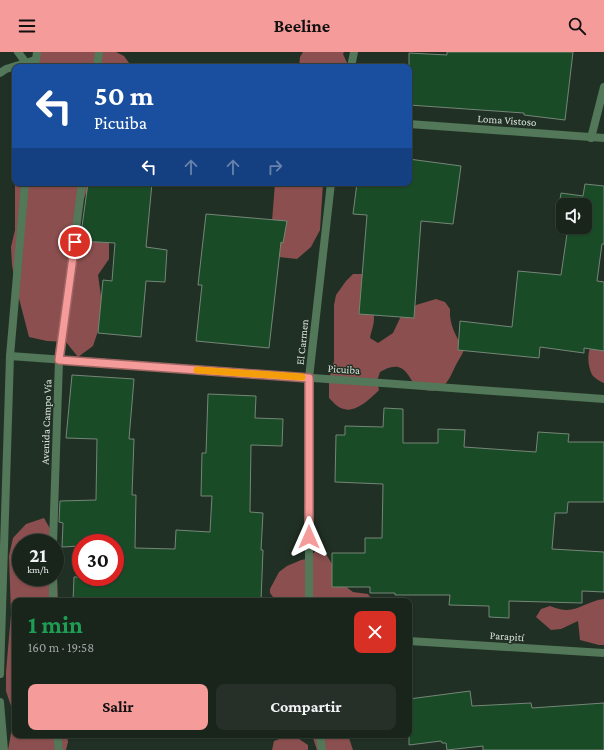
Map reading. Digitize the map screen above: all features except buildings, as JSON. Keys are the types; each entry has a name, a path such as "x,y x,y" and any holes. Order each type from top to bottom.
{"street":[{"path":"18,52 26,63"},
{"path":"23,64 35,64 37,52"},
{"path":"97,64 99,52"},
{"path":"352,64 354,52"},
{"path":"0,73 12,67"},
{"path":"591,138 604,87"},
{"name":"Loma Vistoso","path":"412,124 604,138"},
{"path":"0,674 10,356 25,186"},
{"name":"Avenida Campo Vía","path":"53,534 59,360 82,186"},
{"name":"El Carmen","path":"309,598 309,378 331,186"},
{"name":"Picuiba","path":"10,356 604,399"},
{"path":"53,586 53,598"},
{"name":"Parapití","path":"412,641 604,653"},
{"path":"0,702 4,750"},
{"path":"57,738 59,750"},
{"path":"320,738 322,750"}],"shaded area":[{"path":"37,52 116,52 124,56 130,64 34,64"},
{"path":"303,52 344,52 343,54 348,64 299,64 300,57"},
{"path":"15,186 92,186 86,193 79,212 77,232 92,242 109,239 109,259 98,275 103,310 99,328 93,346 78,357 66,342 47,341 29,337 15,283 12,265 11,247 15,230"},
{"path":"275,186 323,186 320,230 311,247 297,259 279,257 272,221"},
{"path":"353,274 362,274 369,290 374,319 370,338 378,343 393,333 401,316 416,305 436,299 445,302 450,309 454,330 464,350 444,386 440,389 431,391 420,389 404,370 398,367 393,367 380,372 377,381 379,390 368,401 358,407 349,410 342,408 336,405 329,398 329,379 334,361 334,305 336,295"},
{"path":"604,339 604,383 598,380 591,373 588,359 592,345 597,341"},
{"path":"44,518 53,534 17,534 26,524"},
{"path":"12,542 12,586 57,586 58,598 12,598 12,709 6,691 6,672 11,614 9,556"},
{"path":"317,550 322,551 326,554 345,586 353,592 368,594 371,598 274,598 270,593 270,589 279,572 287,566 306,559"},
{"path":"604,599 604,645 580,640 578,621 561,629 551,630 536,617 541,609 550,606 566,610 578,608"},
{"path":"12,728 12,738 67,738 68,742 66,750 8,750"},
{"path":"282,738 298,738 308,745 308,750 272,750 274,741"},
{"path":"313,738 349,738 353,750 317,750"}],"slow traffic":[{"path":"197,370 302,377"}],"route":[{"path":"75,242 59,360 309,378 309,537"}]}
